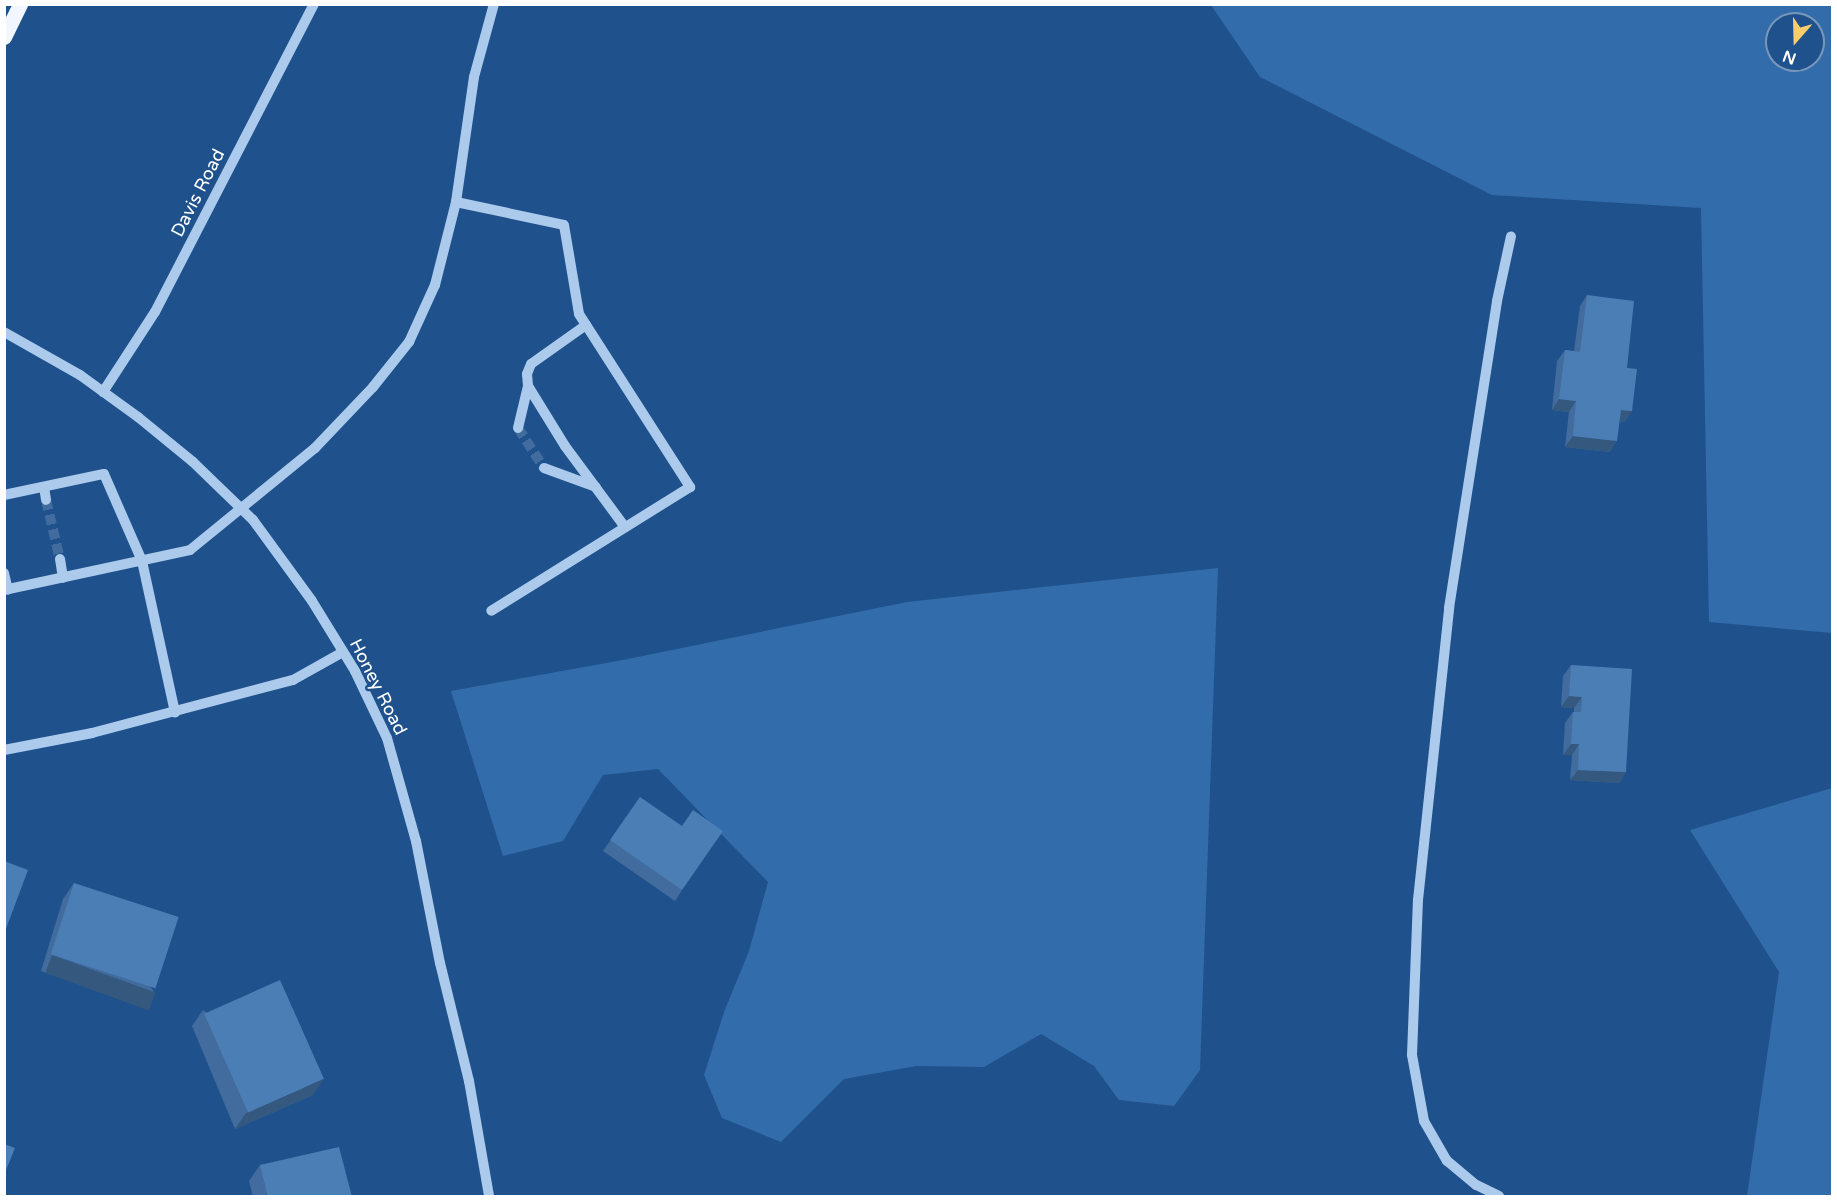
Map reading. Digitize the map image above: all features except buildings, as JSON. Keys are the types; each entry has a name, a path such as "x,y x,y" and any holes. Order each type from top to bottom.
{"main road":[{"path":"4,37 20,4"}],"street":[{"name":"Davis Road","path":"103,393 155,312 314,4"},
{"path":"4,573 6,590 190,550 242,510 315,448 373,387 409,342 435,285 456,202 474,77 494,4"},
{"path":"456,202 564,225 579,314 690,487 492,611"},
{"path":"1499,1197 1476,1185 1447,1161 1424,1120 1412,1054 1418,900 1449,608 1497,301 1511,236"},
{"path":"518,428 528,387 527,374 531,364 586,325"},
{"name":"Honey Road","path":"4,332 80,375 193,462 242,510 312,602 343,652 387,738 416,841 440,963 470,1081 489,1197"},
{"path":"528,387 565,446 625,527"},
{"path":"544,468 596,487"},
{"path":"4,495 104,474 142,561 175,712"},
{"path":"44,487 46,500"},
{"path":"60,559 63,578"},
{"path":"4,750 92,734 293,680 343,652"}],"shaded area":[{"path":"1211,5 1832,5 1832,633 1709,622 1701,208 1492,195 1260,77"},
{"path":"1218,568 1200,1070 1174,1106 1119,1100 1094,1066 1041,1034 984,1067 916,1066 844,1079 781,1142 722,1118 704,1075 724,1012 749,951 768,882 658,769 603,775 563,841 503,856 451,691 623,660 907,602"},
{"path":"1832,788 1832,1196 1747,1196 1779,972 1690,830"}],"tunnel":[{"path":"518,428 544,468"},
{"path":"46,500 60,559"}]}
